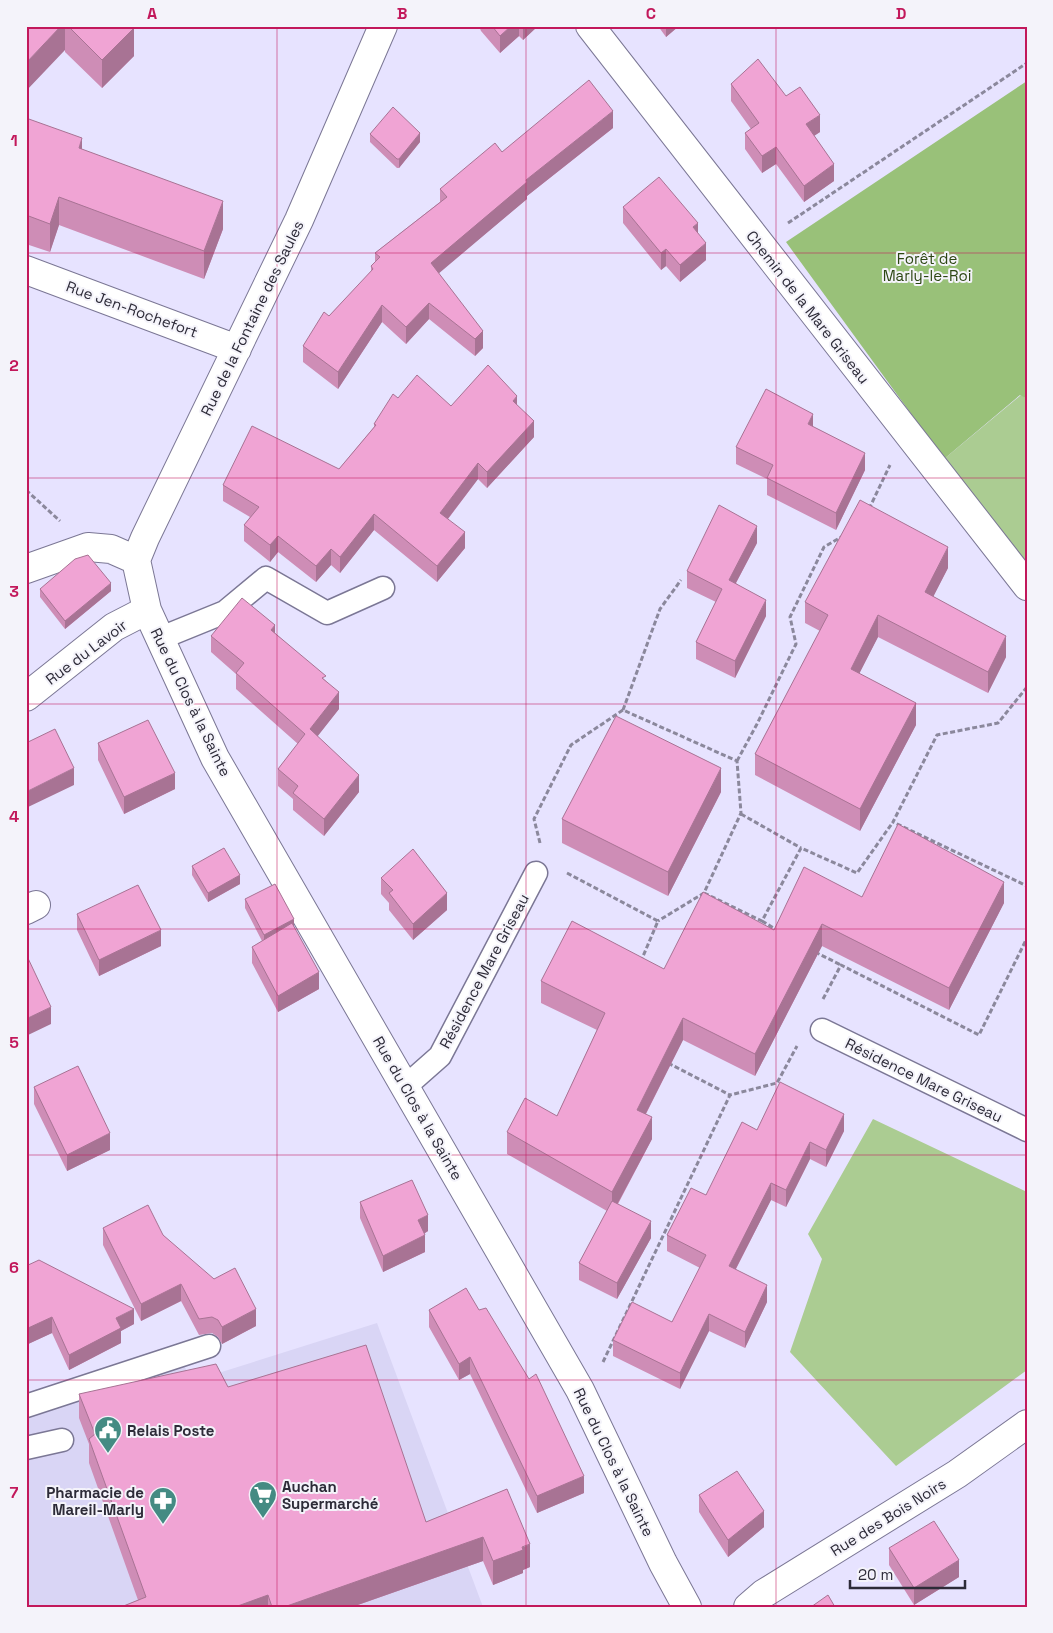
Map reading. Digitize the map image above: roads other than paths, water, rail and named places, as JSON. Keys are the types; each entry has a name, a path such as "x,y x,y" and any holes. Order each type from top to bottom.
{"street":[{"name":"Rue de la Fontaine des Saules","path":"136,560 299,220 384,26"},
{"name":"Chemin de la Mare Griseau","path":"590,26 1027,586"},
{"name":"Rue Jen-Rochefort","path":"26,270 237,348"},
{"path":"26,569 88,546 111,549 136,560 147,610"},
{"name":"Rue du Clos à la Sainte","path":"147,610 215,758 580,1390 663,1563 687,1607"},
{"name":"Rue du Lavoir","path":"26,697 114,627 147,610"},
{"name":"Rue des Bois Noirs","path":"748,1607 763,1594 957,1474 1027,1424"}],"lane":[{"path":"161,638 224,612 266,578 327,613 384,588"},
{"name":"Résidence Mare Griseau","path":"406,1086 440,1056 536,873"},
{"name":"Résidence Mare Griseau","path":"822,1030 1027,1130"},
{"path":"26,1406 209,1346"},
{"path":"26,1448 62,1440"}],"place":[{"name":"Relais Poste","path":"108,1454"},
{"name":"Auchan Supermarché","path":"263,1519"},
{"name":"Pharmacie de Mareil-Marly","path":"163,1525"}],"park label":[{"name":"Forêt de Marly-le-Roi","path":"927,266"}]}
